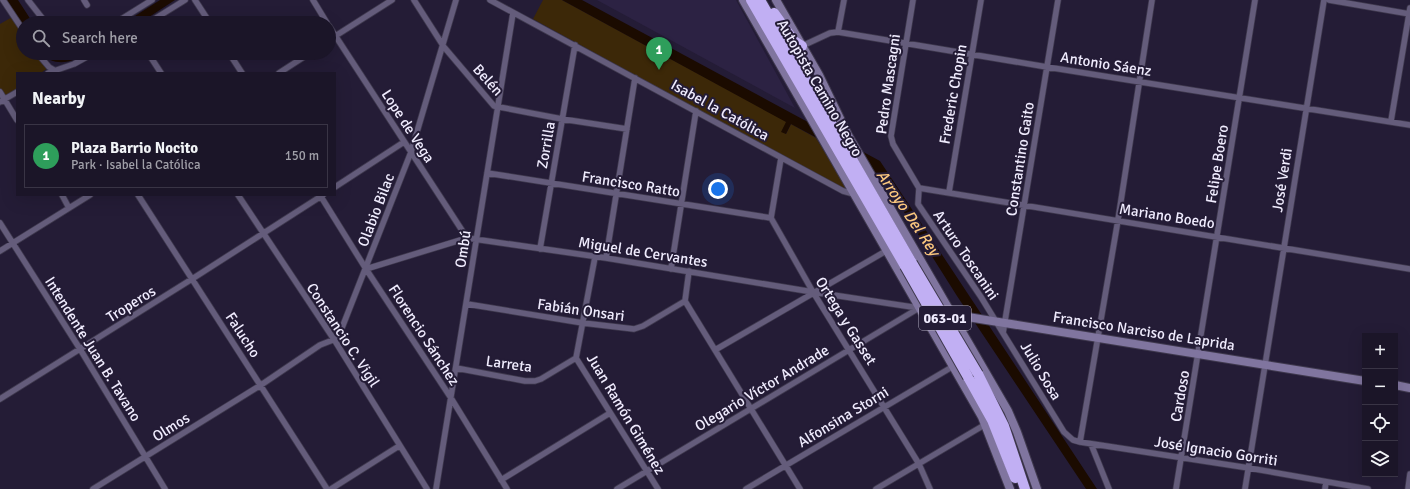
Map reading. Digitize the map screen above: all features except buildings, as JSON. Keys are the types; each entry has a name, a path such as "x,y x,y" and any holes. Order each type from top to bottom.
{"highway":[{"name":"Autopista Camino Negro","path":"751,0 815,110 851,165 908,264 992,420 1011,489"},
{"name":"Autopista Camino Negro","path":"760,0 815,110"},
{"path":"764,0 794,41 802,46"},
{"name":"Autopista Camino Negro","path":"908,264 978,374 1004,426 1025,489"}],"street":[{"path":"3,0 16,20"},
{"path":"28,0 41,16"},
{"path":"126,16 152,0"},
{"path":"159,16 185,0"},
{"path":"195,0 205,16"},
{"path":"313,0 323,16"},
{"path":"336,35 392,0"},
{"name":"Belén","path":"414,0 444,47 491,104 498,108 562,120 627,128"},
{"name":"Olabio Bilac","path":"335,341 341,335 411,152 444,47 456,0"},
{"name":"Isabel la Católica","path":"490,0 843,192 854,194"},
{"path":"743,0 815,110 832,154 952,367 986,424 1011,489"},
{"path":"776,0 819,75 848,135 1012,419 1037,489"},
{"path":"838,32 844,0"},
{"name":"Pedro Mascagni","path":"913,0 891,136 893,144 919,188"},
{"name":"Frederic Chopin","path":"949,192 981,0"},
{"name":"Constantino Gaito","path":"1006,322 1058,0"},
{"path":"1080,442 1118,220 1152,0"},
{"name":"Felipe Boero","path":"1199,355 1255,0"},
{"name":"José Verdi","path":"1245,489 1324,0"},
{"path":"1329,0 1410,12 1391,121"},
{"name":"Ombú","path":"436,489 513,13"},
{"name":"Antonio Sáenz","path":"802,46 830,33 838,32 1410,125"},
{"name":"Lope de Vega","path":"336,38 467,238"},
{"name":"Zorrilla","path":"540,249 575,45"},
{"path":"43,60 49,67 59,71 80,60"},
{"path":"153,60 160,72"},
{"path":"234,60 241,72"},
{"path":"281,72 299,60"},
{"path":"606,258 635,78"},
{"path":"0,92 2,101 16,119"},
{"path":"2,101 16,93"},
{"path":"672,269 696,111"},
{"path":"336,186 404,142"},
{"path":"771,218 781,158"},
{"name":"Francisco Ratto","path":"487,173 771,218"},
{"name":"Mariano Boedo","path":"919,188 1410,268"},
{"name":"Arturo Toscanini","path":"919,188 918,204 992,320 1003,333"},
{"path":"63,196 69,208"},
{"path":"0,251 88,196"},
{"name":"Falucho","path":"139,196 327,489"},
{"name":"Constancio C. Vigil","path":"239,196 262,234 335,341 427,489"},
{"name":"Troperos","path":"0,399 192,279 319,196"},
{"name":"Florencio Sánchez","path":"322,196 366,269 451,398 506,489"},
{"name":"Ortega y Gasset","path":"771,218 813,292 919,464 930,489"},
{"name":"Intendente Juan B. Tavano","path":"0,223 80,349 165,489"},
{"name":"Miguel de Cervantes","path":"366,269 467,238 595,256 919,308"},
{"path":"715,350 886,251"},
{"name":"Juan Ramón Giménez","path":"595,256 576,358 658,489"},
{"path":"689,272 685,301 800,489"},
{"name":"Fabián Onsari","path":"467,304 624,329 638,328 685,301"},
{"name":"Francisco Narciso de Laprida","path":"919,308 952,315 1006,322 1199,355 1362,381"},
{"name":"Olegario Víctor Andrade","path":"617,489 919,308"},
{"name":"Julio Sosa","path":"1006,322 1003,333 1064,432"},
{"path":"261,385 320,345 335,341"},
{"name":"Cardoso","path":"1176,489 1199,355"},
{"name":"Larreta","path":"456,368 525,381 535,381 576,358"},
{"name":"Alfonsina Storni","path":"746,489 952,367"},
{"name":"Olmos","path":"94,489 261,385"},
{"path":"1398,386 1410,388"},
{"path":"501,480 610,414"},
{"path":"876,489 986,424"},
{"name":"José Ignacio Gorriti","path":"1064,432 1072,440 1080,442 1182,457 1368,489"},
{"path":"1092,444 1109,489"},
{"path":"331,489 399,446"},
{"path":"1408,489 1410,474"},
{"path":"1325,489 1326,482"}],"shaded area":[{"path":"543,0 562,0 787,122 782,131 786,134 791,124 816,138 843,182 845,188 841,188 533,19"},
{"path":"597,0 736,0 795,108 632,19"},
{"path":"14,16 16,19 16,60 43,60 49,67 42,72 16,72 16,91 5,99 0,92 0,24"}],"water":[{"path":"7,0 18,0 28,16 17,16"},
{"path":"160,0 175,0 151,16 135,16"},
{"name":"Arroyo Del Rey","path":"562,0 582,0 880,161 1097,489 1086,489 957,296 892,193 869,166 791,124 786,134 781,132 786,122"},
{"path":"50,60 74,60 64,62"}],"place":[{"name":"Plaza Barrio Nocito","path":"659,70"}]}
